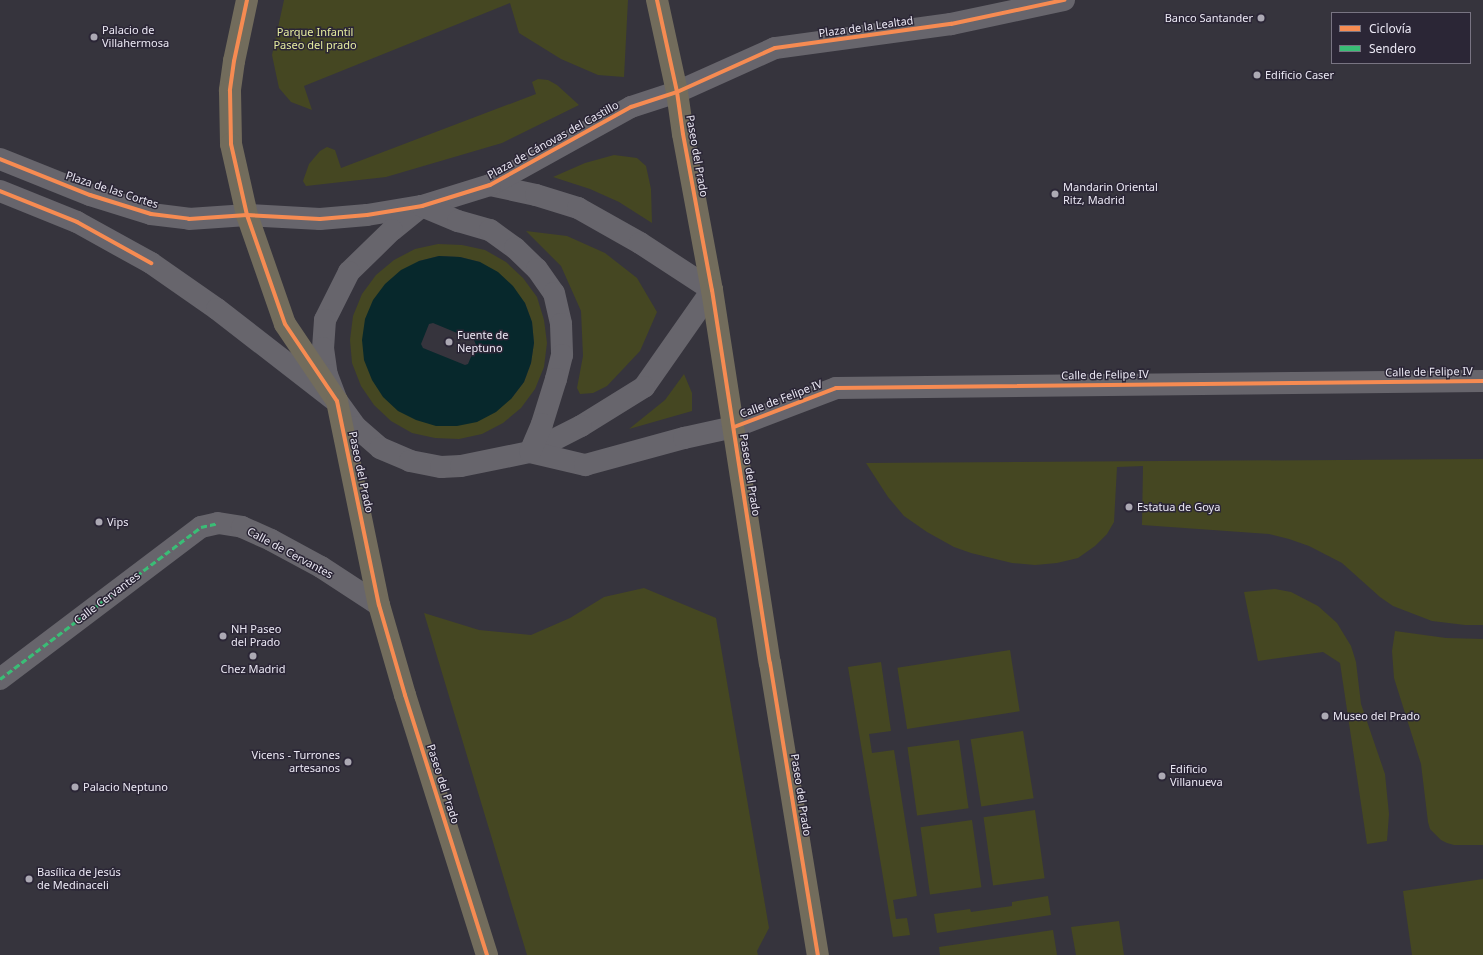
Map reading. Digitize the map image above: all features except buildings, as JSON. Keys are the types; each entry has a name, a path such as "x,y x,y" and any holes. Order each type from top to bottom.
{"highway":[{"name":"Paseo del Prado","path":"247,0 234,61 230,91 230,144 247,215 285,324 337,401 379,605 405,695 487,955"},
{"name":"Paseo del Prado","path":"657,0 677,92 683,134 712,290 769,656 818,955"}],"street":[{"name":"Plaza de la Lealtad","path":"677,92 775,48 951,24 1064,0"},
{"name":"Plaza de Cánovas del Castillo","path":"247,215 320,219 367,215 422,206 490,185 631,107 677,92"},
{"name":"Plaza de las Cortes","path":"0,159 90,195 151,214 189,219 247,215"},
{"name":"Plaza de Cánovas del Castillo","path":"422,206 392,230 349,272 325,320 324,355 327,375 337,401 356,427 380,448 410,461 441,467 461,466 530,452 581,426 644,387 712,290 640,243 578,208 536,195 490,185"},
{"path":"0,191 77,222 151,263 217,309 337,401"},
{"path":"422,206 458,221 490,230 515,248 537,268 554,293 562,324 562,355 542,424 530,452"},
{"name":"Calle de Felipe IV","path":"734,427 836,388 1483,381"},
{"name":"Plaza de Cánovas del Castillo","path":"530,452 585,465 684,438 734,427"},
{"name":"Calle de Cervantes","path":"218,523 242,527 271,540 321,567 379,605"},
{"name":"Calle Cervantes","path":"0,679 201,527 218,523"}],"green space":[{"name":"Parque Infantil Paseo del prado","path":"284,0 628,0 624,77 598,75 561,59 519,33 510,3 304,86 312,110 291,102 279,88 272,55"},
{"path":"538,79 548,80 557,85 579,105 502,143 386,177 306,186 303,181 309,164 320,151 327,147 335,150 341,168 536,94 532,82"},
{"path":"614,155 637,158 646,166 651,189 652,223 619,202 590,189 553,177 585,163"},
{"path":"526,231 567,236 605,253 637,278 657,312 640,351 607,386 593,393 580,394 577,388 583,356 581,311 561,266"},
{"path":"438,244 462,245 485,250 506,262 523,278 537,297 544,320 547,343 544,367 535,389 521,408 503,423 482,434 459,439 435,438 412,433 391,421 374,405 361,386 352,363 350,340 353,316 362,294 376,275 394,260 415,249","holes":["439,256 460,257 480,262 525,303 532,322 534,343 531,363 524,382 511,399 365,319 419,261"]},
{"path":"684,374 692,393 692,411 629,429 665,400"},
{"path":"1483,459 1483,625 1465,625 1432,621 1393,606 1380,597 1342,563 1309,546 1289,539 1269,534 1142,525 1143,466 1117,467 1114,522 1107,534 1095,546 1078,558 1057,563 1035,565 1012,563 971,553 954,547 927,532 904,516 888,497 866,463"},
{"path":"644,588 716,618 769,928 757,951 758,955 527,955 424,613 479,630 531,635 570,618 604,597"},
{"path":"1275,589 1291,592 1318,606 1337,623 1351,646 1356,662 1361,704 1385,774 1389,814 1387,841 1367,844 1340,663 1323,652 1258,661 1244,592"},
{"path":"1395,631 1446,638 1483,639 1483,845 1454,845 1447,843 1441,840 1430,829 1421,764 1394,678 1392,651"},
{"path":"1010,650 1020,711 907,729 897,668"},
{"path":"881,662 891,731 869,734 872,753 894,750 917,896 893,900 896,919 907,918 910,935 893,937 848,667"},
{"path":"1023,731 1034,798 981,806 971,739"},
{"path":"959,740 969,808 917,816 908,747"},
{"path":"1035,810 1045,878 993,886 984,817"},
{"path":"972,820 981,887 930,895 921,827"},
{"path":"1483,879 1483,955 1412,955 1403,891"},
{"path":"1048,896 1051,915 937,933 934,914 970,909 971,912 1012,906 1012,902"},
{"path":"1119,921 1124,955 1076,955 1071,927"},
{"path":"1053,930 1057,955 940,955 939,947"}],"shaded area":[{"path":"439,256 460,257 480,262 498,272 513,286 525,303 532,322 534,343 531,363 524,382 511,399 496,412 477,422 457,426 436,426 416,420 398,411 383,397 372,380 364,360 362,340 365,319 373,300 385,284 401,270 419,261","holes":["433,323 474,340 476,345 468,364 465,365 423,348 421,344 429,324"]}],"marked path":[{"path":"0,679 201,527 218,523"}],"cycle path":[{"path":"247,0 234,61 230,91 231,144 247,215 285,324 337,401 379,605 405,695 487,955"},
{"path":"657,0 677,92 683,134 712,290 770,663 818,955"},
{"path":"0,159 90,195 151,214 189,219 247,215 320,219 367,215 422,206 490,185 631,107 677,92 775,48 951,24 1064,0"},
{"path":"0,191 77,222 151,263"},
{"path":"734,427 836,388 1483,381"}],"place":[{"name":"Banco Santander","path":"1261,18"},
{"name":"Palacio de Villahermosa","path":"94,37"},
{"name":"Edificio Caser","path":"1257,75"},
{"name":"Mandarin Oriental Ritz, Madrid","path":"1055,194"},
{"name":"Fuente de Neptuno","path":"449,342"},
{"name":"Estatua de Goya","path":"1129,507"},
{"name":"Vips","path":"99,522"},
{"name":"NH Paseo del Prado","path":"223,636"},
{"name":"Chez Madrid","path":"253,656"},
{"name":"Museo del Prado","path":"1325,716"},
{"name":"Vicens - Turrones artesanos","path":"348,762"},
{"name":"Edificio Villanueva","path":"1162,776"},
{"name":"Palacio Neptuno","path":"75,787"},
{"name":"Basílica de Jesús de Medinaceli","path":"29,879"}]}
